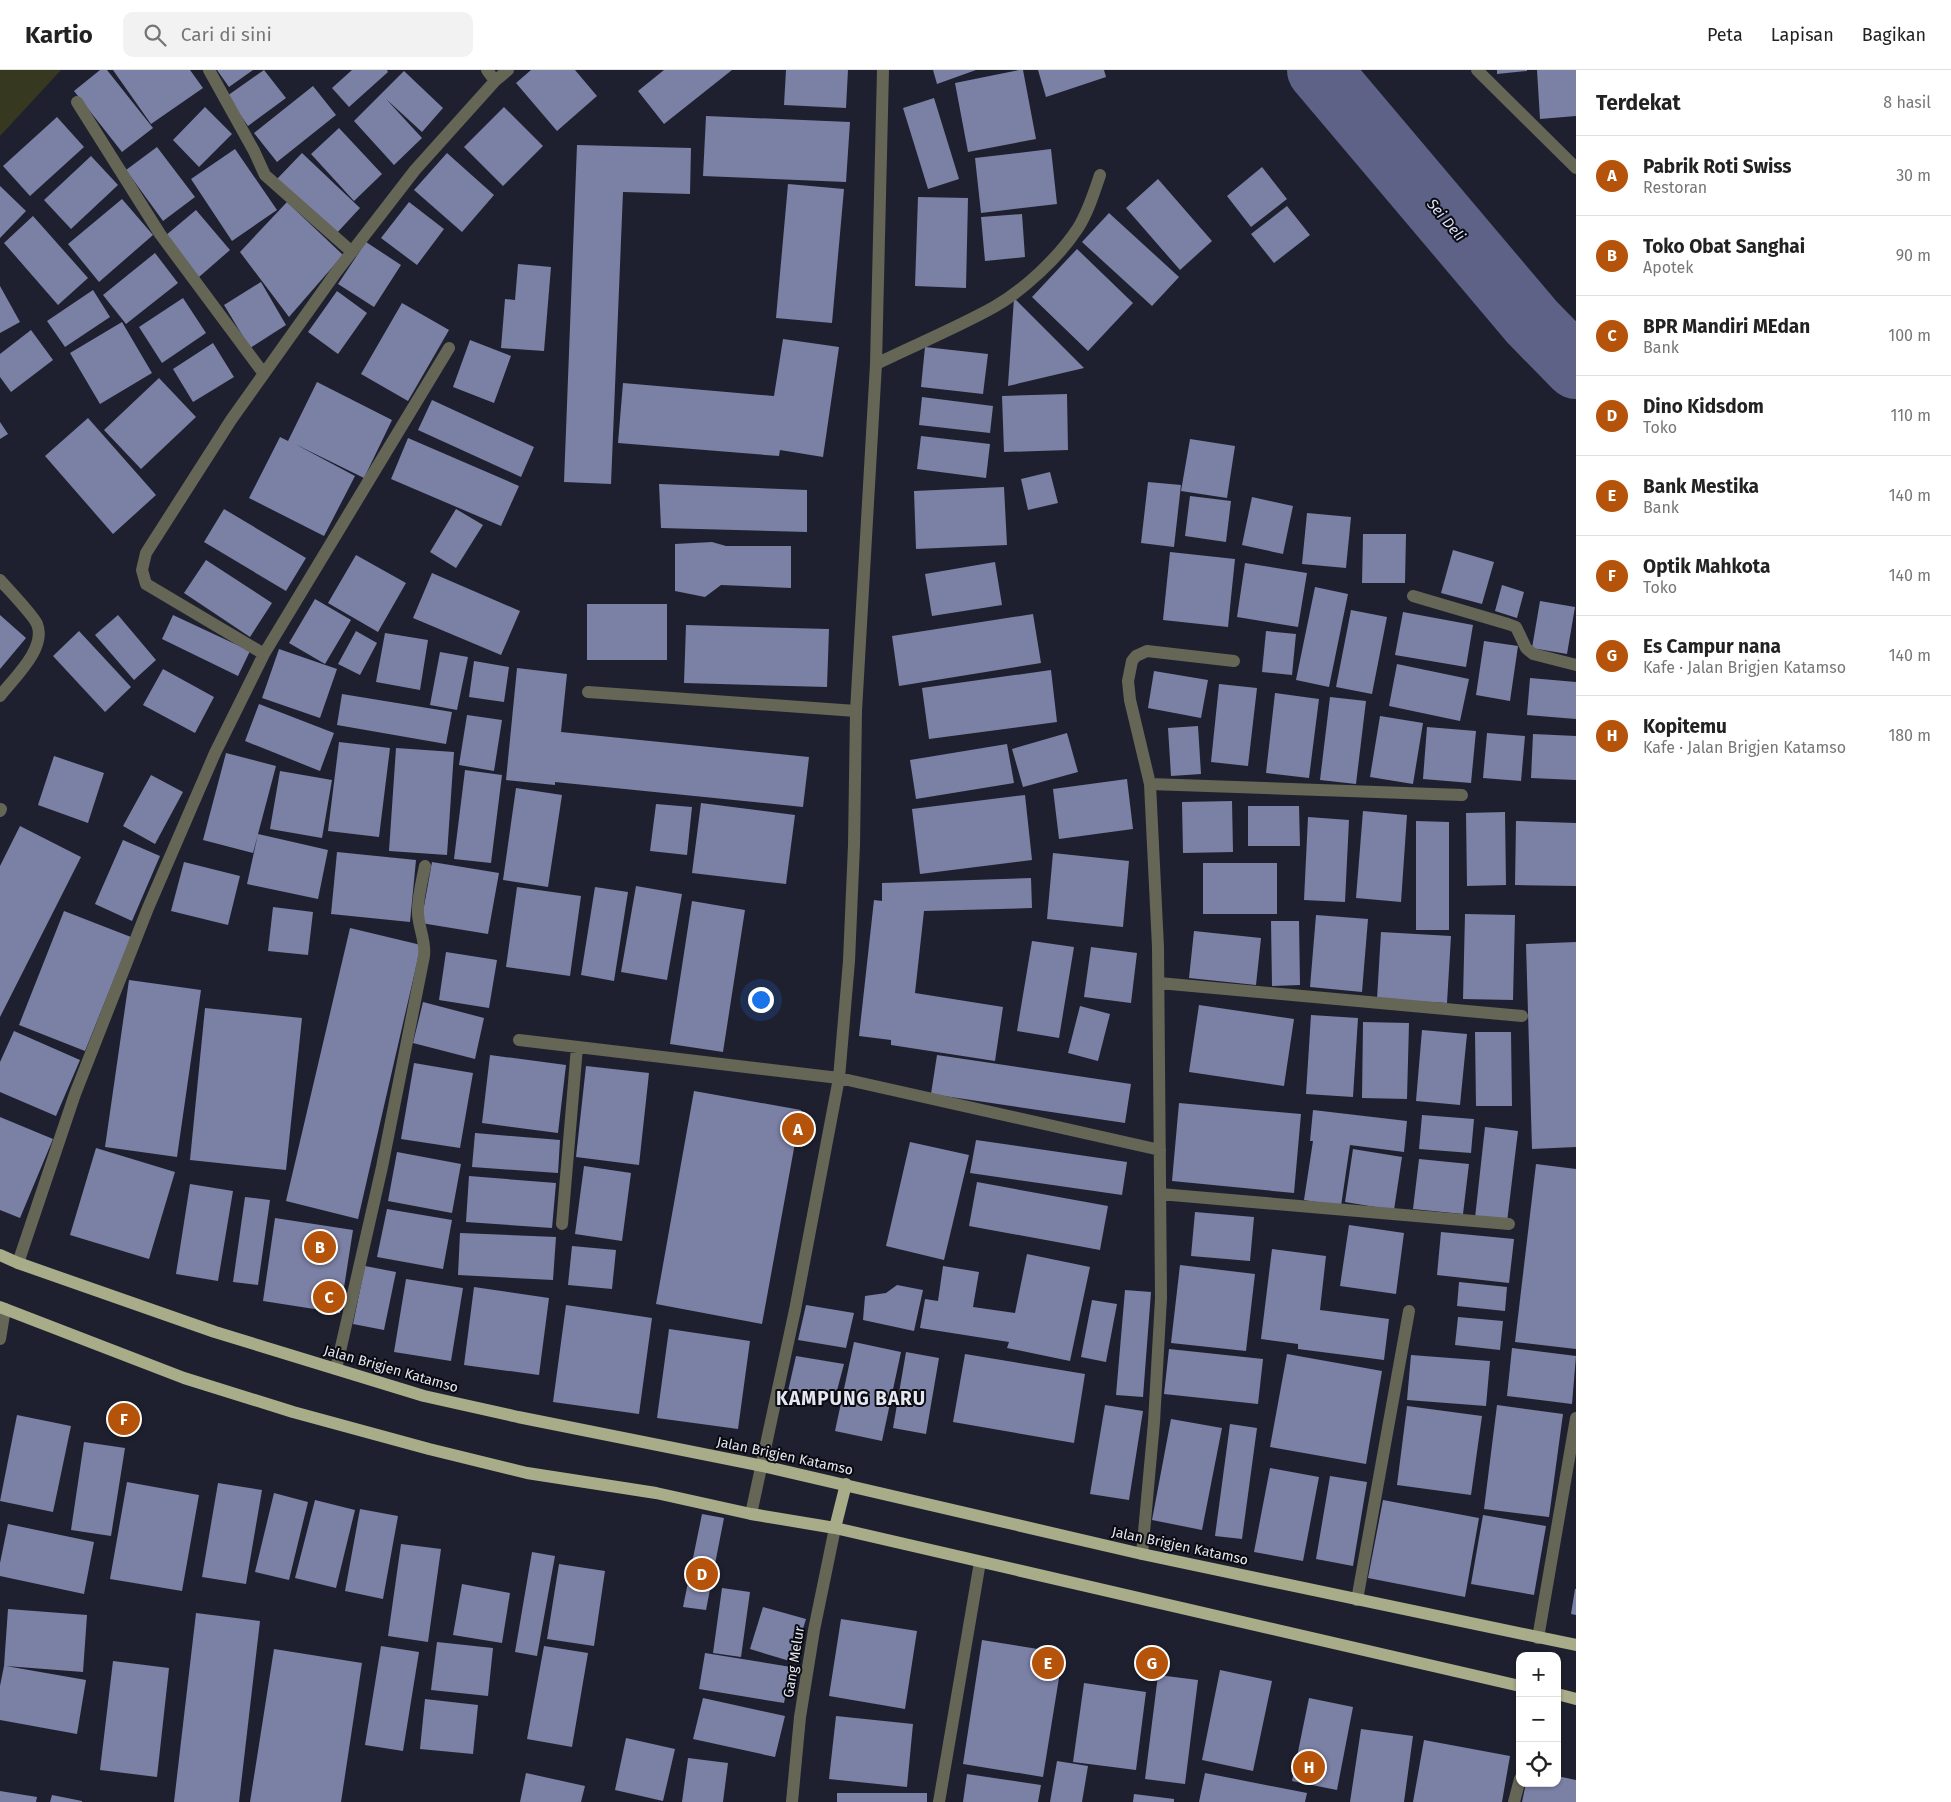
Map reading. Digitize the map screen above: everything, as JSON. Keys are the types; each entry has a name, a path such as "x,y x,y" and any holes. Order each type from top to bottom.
{"main road":[{"name":"Jalan Brigjen Katamso","path":"0,1255 215,1332 443,1400 763,1466 1142,1554 1576,1645"},
{"path":"2,1308 184,1378 293,1412 429,1449 527,1472 656,1493 751,1514 834,1528 1516,1685"},
{"path":"834,1528 846,1484"},
{"path":"1561,1695 1576,1699"}],"street":[{"path":"209,70 254,151 265,175 352,252"},
{"path":"487,70 495,81"},
{"path":"264,654 146,584 142,570 146,553 231,420 352,252 415,170 495,81 508,70"},
{"path":"751,1514 763,1466 795,1310 839,1078 849,961 854,845 856,711 876,364 883,70"},
{"path":"1477,70 1576,168"},
{"path":"77,102 160,234 264,374"},
{"path":"876,364 995,306 1033,278 1060,251 1078,228 1088,210 1100,175"},
{"path":"18,1263 75,1094 148,908 215,753 264,654 448,348"},
{"path":"0,580 37,623 40,637 35,652 0,696"},
{"path":"1413,596 1516,627 1526,648 1533,654 1576,665"},
{"path":"1142,1554 1154,1422 1160,1298 1159,983 1150,784 1129,690 1129,672 1136,656 1141,653 1154,651 1234,661"},
{"path":"588,692 856,711"},
{"path":"1150,784 1462,794"},
{"path":"336,1369 382,1167 426,945 422,937 418,912 424,866"},
{"path":"1159,983 1522,1016"},
{"path":"519,1040 839,1078 1160,1150"},
{"path":"562,1224 577,1047"},
{"path":"1160,1194 1509,1224"},
{"path":"0,1339 2,1308"},
{"path":"1357,1600 1409,1311"},
{"path":"1538,1638 1576,1418"},
{"name":"Gang Melur","path":"792,1802 802,1708 814,1630 834,1528"},
{"path":"939,1802 980,1562"},
{"path":"1514,1802 1518,1787"}],"green space":[{"path":"0,70 61,70 0,136"}],"building":[{"path":"100,70 107,70 153,128 122,152 74,91"},
{"path":"113,70 190,70 203,88 151,124"},
{"path":"217,70 253,70 229,87"},
{"path":"264,70 286,98 248,126 227,96"},
{"path":"352,70 387,70 388,72 349,107 332,88"},
{"path":"531,70 575,70 597,96 557,131 516,83"},
{"path":"664,70 732,70 664,124 638,91"},
{"path":"786,70 848,70 846,108 784,105"},
{"path":"933,70 976,70 937,84"},
{"path":"1023,70 1036,139 968,152 955,83"},
{"path":"1038,70 1104,70 1106,77 1046,97"},
{"path":"1497,70 1527,70 1527,71 1497,74"},
{"path":"1537,70 1576,70 1576,116 1540,119"},
{"path":"404,71 443,108 422,132 386,99 422,138 394,165 354,121"},
{"path":"313,86 336,115 277,162 254,133"},
{"path":"934,98 959,179 928,189 903,108"},
{"path":"205,107 232,134 199,167 173,140"},
{"path":"504,107 543,146 503,186 464,147"},
{"path":"706,116 850,122 846,182 703,176"},
{"path":"57,117 84,147 30,196 3,166"},
{"path":"339,128 382,174 354,201 311,154"},
{"path":"577,145 691,148 690,194 623,192 611,484 564,482"},
{"path":"157,147 195,197 163,221 126,170"},
{"path":"235,149 277,210 232,241 191,179"},
{"path":"1051,149 1057,204 981,213 975,158"},
{"path":"302,153 360,208 335,235 277,179"},
{"path":"447,153 494,195 462,232 414,190"},
{"path":"91,156 118,185 71,229 44,200"},
{"path":"1262,167 1287,199 1251,227 1227,196"},
{"path":"1158,179 1212,241 1180,270 1126,208"},
{"path":"788,184 844,189 832,323 776,318"},
{"path":"0,186 26,211 0,238"},
{"path":"918,197 968,198 966,288 915,286"},
{"path":"122,199 153,235 99,282 68,244"},
{"path":"287,202 343,255 289,317 240,252"},
{"path":"409,202 444,229 417,265 381,238"},
{"path":"1287,206 1310,235 1274,263 1251,234"},
{"path":"196,210 230,250 199,277 165,236"},
{"path":"1109,213 1179,277 1152,306 1082,242"},
{"path":"1022,214 1025,257 985,261 981,217"},
{"path":"33,216 88,278 58,305 4,243"},
{"path":"366,242 401,265 374,307 338,284"},
{"path":"1077,249 1133,303 1088,351 1032,297"},
{"path":"155,253 178,283 126,324 103,295"},
{"path":"518,264 551,267 544,351 501,348 505,299 515,300"},
{"path":"261,282 286,325 250,348 224,305"},
{"path":"0,286 20,322 0,333"},
{"path":"93,290 110,317 65,347 47,321"},
{"path":"337,291 367,313 338,354 308,332"},
{"path":"183,298 206,333 162,363 139,327"},
{"path":"1014,298 1084,368 1008,386"},
{"path":"402,303 449,330 408,401 361,374"},
{"path":"122,322 152,373 100,404 70,353"},
{"path":"31,330 53,360 11,392 0,377 0,354"},
{"path":"783,339 839,347 823,457 780,450 779,456 618,443 623,383 774,396"},
{"path":"470,340 511,356 494,403 453,387"},
{"path":"213,343 234,377 193,402 173,369"},
{"path":"925,347 988,354 983,394 921,387"},
{"path":"159,378 196,417 141,469 104,430"},
{"path":"317,382 392,420 364,478 295,444 355,476 324,536 249,498 280,437 288,441"},
{"path":"1067,394 1068,450 1004,452 1002,396"},
{"path":"922,397 993,406 990,433 919,425"},
{"path":"432,400 534,447 521,477 418,430"},
{"path":"88,418 156,495 113,534 45,456"},
{"path":"0,422 8,434 0,439"},
{"path":"921,436 990,444 986,478 917,469"},
{"path":"408,438 519,486 501,526 391,479"},
{"path":"1190,439 1235,446 1227,498 1181,491"},
{"path":"1050,472 1058,503 1028,510 1021,479"},
{"path":"1148,482 1181,485 1174,547 1141,543"},
{"path":"659,484 807,490 807,532 661,528"},
{"path":"1004,487 1007,545 916,549 914,491"},
{"path":"1190,496 1231,501 1226,542 1185,536"},
{"path":"1252,497 1293,506 1283,554 1242,545"},
{"path":"224,509 306,558 286,591 204,542"},
{"path":"456,509 483,525 456,568 430,552"},
{"path":"1307,513 1351,517 1346,568 1302,564"},
{"path":"1363,534 1406,534 1405,583 1362,583"},
{"path":"712,542 726,546 791,546 791,588 721,585 705,597 675,591 675,544"},
{"path":"1453,550 1494,562 1482,604 1441,593"},
{"path":"1170,552 1235,559 1228,627 1163,620"},
{"path":"356,555 406,583 378,632 328,603"},
{"path":"206,560 272,603 250,637 184,593"},
{"path":"995,562 1002,605 932,616 925,574"},
{"path":"1245,563 1307,573 1298,627 1237,617"},
{"path":"432,573 520,611 501,655 413,618"},
{"path":"1502,585 1524,592 1517,618 1495,611"},
{"path":"1315,587 1348,594 1329,687 1296,680"},
{"path":"315,599 351,620 325,664 289,643"},
{"path":"1540,601 1575,607 1567,654 1532,648"},
{"path":"587,604 667,604 667,660 587,660"},
{"path":"1351,610 1387,617 1372,694 1336,687"},
{"path":"1403,612 1473,625 1466,667 1395,655"},
{"path":"1033,614 1041,663 899,686 892,636"},
{"path":"0,615 26,638 0,669"},
{"path":"118,615 156,660 134,680 95,635"},
{"path":"173,615 250,651 238,676 162,639"},
{"path":"686,625 829,629 827,687 684,683"},
{"path":"79,631 131,687 105,712 53,656"},
{"path":"356,631 377,643 360,675 338,664"},
{"path":"1266,631 1296,634 1292,675 1262,672"},
{"path":"385,633 428,640 420,690 376,682"},
{"path":"1484,641 1518,646 1510,701 1476,695"},
{"path":"279,649 337,669 320,718 262,698"},
{"path":"440,652 468,657 457,710 430,705"},
{"path":"474,661 509,667 504,702 469,697"},
{"path":"1397,664 1469,679 1460,721 1389,706"},
{"path":"517,668 567,674 561,732 809,757 803,807 555,782 555,785 506,780"},
{"path":"163,669 214,697 195,733 143,705"},
{"path":"1051,670 1057,722 929,739 922,688"},
{"path":"1154,671 1208,680 1201,718 1148,708"},
{"path":"1530,678 1576,682 1576,719 1527,715"},
{"path":"1219,684 1257,688 1248,766 1211,762"},
{"path":"1275,693 1319,699 1309,778 1266,773"},
{"path":"342,694 452,712 446,744 337,725"},
{"path":"1330,697 1366,701 1356,784 1320,780"},
{"path":"259,704 334,733 320,771 245,741"},
{"path":"467,715 502,720 494,771 459,765"},
{"path":"1380,716 1423,723 1413,784 1370,777"},
{"path":"1198,726 1201,774 1171,776 1168,728"},
{"path":"1427,727 1476,731 1471,783 1423,779"},
{"path":"1067,733 1078,772 1023,787 1012,749"},
{"path":"1487,733 1525,736 1521,781 1483,778"},
{"path":"1533,734 1576,736 1576,780 1531,778"},
{"path":"339,742 390,748 379,837 328,831"},
{"path":"1007,744 1014,783 916,799 910,760"},
{"path":"396,748 454,752 447,855 389,851"},
{"path":"226,753 276,766 253,853 203,840"},
{"path":"54,756 104,773 88,823 38,805"},
{"path":"465,770 502,775 491,863 454,859"},
{"path":"280,771 332,780 322,838 270,829"},
{"path":"151,775 183,792 155,844 123,826"},
{"path":"1127,779 1133,829 1059,839 1053,789"},
{"path":"516,788 562,795 548,887 503,880"},
{"path":"1025,795 1032,860 920,874 912,809"},
{"path":"1232,801 1233,852 1183,853 1182,802"},
{"path":"701,803 795,815 786,884 692,873"},
{"path":"656,804 692,807 687,855 650,851"},
{"path":"1248,806 1299,806 1300,846 1248,846"},
{"path":"1363,811 1407,815 1401,902 1356,898"},
{"path":"1505,812 1506,885 1467,886 1466,813"},
{"path":"1308,817 1349,820 1345,902 1304,900"},
{"path":"1416,821 1449,822 1449,930 1416,930"},
{"path":"1516,821 1576,823 1576,886 1515,885"},
{"path":"20,826 81,857 0,1017 0,866"},
{"path":"258,834 328,850 318,899 247,884"},
{"path":"123,840 160,856 132,921 95,904"},
{"path":"337,852 416,860 410,922 331,914"},
{"path":"1053,853 1129,861 1123,927 1047,919"},
{"path":"184,862 240,876 228,925 171,911"},
{"path":"432,862 499,873 488,934 421,923"},
{"path":"1203,863 1277,863 1277,914 1203,914"},
{"path":"1031,878 1032,908 924,911 915,993 1003,1007 995,1061 891,1045 891,1040 859,1036 874,900 882,901 882,883"},
{"path":"636,886 682,894 667,980 621,972"},
{"path":"517,887 581,896 570,976 506,967"},
{"path":"595,887 628,892 614,981 581,975"},
{"path":"692,901 745,910 723,1052 670,1044"},
{"path":"273,907 313,912 308,955 268,951"},
{"path":"64,911 131,937 85,1051 19,1025"},
{"path":"1465,914 1515,915 1513,1000 1463,999"},
{"path":"1316,915 1368,919 1362,992 1310,987"},
{"path":"1271,921 1299,921 1300,985 1272,986"},
{"path":"350,928 421,945 358,1219 286,1201"},
{"path":"1194,931 1261,938 1256,985 1189,978"},
{"path":"1381,932 1451,936 1447,1003 1377,999"},
{"path":"1032,941 1074,947 1059,1038 1017,1031"},
{"path":"1576,942 1576,1147 1532,1149 1526,944"},
{"path":"1091,947 1137,953 1131,1003 1084,997"},
{"path":"446,952 497,960 489,1008 439,1000"},
{"path":"129,980 201,990 177,1157 105,1147"},
{"path":"423,1002 484,1018 475,1059 413,1043"},
{"path":"1199,1005 1294,1019 1284,1086 1189,1072"},
{"path":"1080,1006 1110,1014 1098,1061 1068,1053"},
{"path":"205,1008 302,1018 286,1170 190,1160"},
{"path":"1311,1015 1358,1018 1353,1097 1306,1094"},
{"path":"1363,1022 1409,1023 1407,1099 1362,1098"},
{"path":"1422,1030 1467,1034 1460,1105 1416,1101"},
{"path":"14,1031 80,1060 56,1116 0,1092 0,1062"},
{"path":"1475,1032 1511,1032 1512,1106 1476,1106"},
{"path":"490,1055 566,1065 558,1133 482,1123"},
{"path":"937,1055 1131,1084 1125,1123 931,1094"},
{"path":"414,1063 473,1073 460,1148 401,1139"},
{"path":"586,1066 649,1073 639,1165 576,1157"},
{"path":"694,1091 801,1110 762,1324 656,1304"},
{"path":"1179,1103 1301,1114 1294,1193 1172,1181"},
{"path":"1313,1110 1407,1121 1404,1152 1350,1145 1341,1206 1304,1200 1313,1141 1310,1141"},
{"path":"1422,1115 1474,1119 1471,1153 1419,1149"},
{"path":"0,1117 53,1139 20,1218 0,1210"},
{"path":"1485,1127 1518,1131 1507,1222 1475,1218"},
{"path":"475,1133 560,1140 558,1173 472,1167"},
{"path":"976,1140 1127,1162 1122,1195 970,1173"},
{"path":"910,1142 969,1155 944,1260 886,1246"},
{"path":"96,1148 175,1172 149,1259 70,1235"},
{"path":"1353,1149 1402,1157 1394,1210 1345,1202"},
{"path":"397,1152 461,1164 452,1213 388,1201"},
{"path":"1419,1159 1469,1164 1463,1214 1413,1209"},
{"path":"1536,1164 1576,1169 1576,1349 1515,1342"},
{"path":"584,1166 631,1173 622,1241 575,1234"},
{"path":"469,1176 556,1183 552,1228 466,1222"},
{"path":"977,1182 1108,1206 1100,1250 969,1226"},
{"path":"190,1184 233,1191 218,1281 176,1274"},
{"path":"245,1197 270,1200 258,1285 233,1282"},
{"path":"387,1209 452,1220 443,1269 377,1257"},
{"path":"1195,1212 1254,1217 1250,1261 1191,1256"},
{"path":"275,1218 353,1230 340,1313 263,1301"},
{"path":"1349,1225 1404,1233 1396,1294 1340,1286"},
{"path":"1441,1232 1514,1239 1509,1283 1437,1275"},
{"path":"460,1233 556,1237 553,1280 458,1275"},
{"path":"572,1246 616,1250 612,1289 568,1285"},
{"path":"1272,1249 1326,1256 1320,1310 1389,1319 1384,1360 1298,1349 1298,1344 1261,1339"},
{"path":"1027,1254 1090,1267 1070,1361 1007,1348 1009,1342 920,1328 925,1299 938,1301 943,1266 979,1272 973,1307 1015,1313"},
{"path":"1180,1265 1255,1274 1246,1351 1171,1343"},
{"path":"365,1266 396,1272 384,1330 353,1324"},
{"path":"406,1279 463,1288 451,1361 394,1352"},
{"path":"1459,1282 1507,1287 1505,1311 1457,1306"},
{"path":"897,1285 923,1290 914,1331 863,1320 865,1296 886,1293"},
{"path":"474,1287 549,1298 539,1375 464,1365"},
{"path":"1125,1290 1151,1292 1143,1397 1116,1395"},
{"path":"1092,1300 1117,1304 1106,1362 1081,1357"},
{"path":"566,1305 652,1318 639,1414 553,1402"},
{"path":"806,1305 854,1313 846,1348 798,1340"},
{"path":"1458,1317 1503,1321 1500,1350 1455,1345"},
{"path":"669,1329 750,1341 738,1429 657,1418"},
{"path":"854,1342 901,1352 882,1441 835,1431"},
{"path":"1512,1348 1576,1356 1572,1404 1507,1396"},
{"path":"1169,1349 1263,1359 1258,1404 1164,1394"},
{"path":"906,1352 939,1358 926,1434 893,1428"},
{"path":"965,1354 1085,1374 1074,1443 953,1422"},
{"path":"1287,1354 1382,1371 1366,1464 1270,1447"},
{"path":"1411,1355 1490,1361 1486,1406 1407,1400"},
{"path":"796,1356 844,1364 835,1398 788,1391"},
{"path":"1105,1405 1143,1411 1129,1500 1090,1494"},
{"path":"1497,1405 1563,1414 1549,1517 1484,1509"},
{"path":"1407,1406 1482,1416 1471,1495 1397,1485"},
{"path":"17,1415 71,1426 53,1512 0,1501"},
{"path":"1171,1419 1222,1428 1202,1530 1152,1520"},
{"path":"1230,1424 1257,1428 1242,1539 1215,1536"},
{"path":"84,1442 125,1448 111,1536 71,1530"},
{"path":"1270,1468 1319,1477 1303,1561 1254,1552"},
{"path":"1330,1476 1367,1482 1353,1566 1316,1559"},
{"path":"127,1482 199,1495 182,1591 110,1579"},
{"path":"218,1483 262,1490 246,1584 202,1577"},
{"path":"274,1493 308,1502 289,1580 255,1572"},
{"path":"315,1500 355,1510 336,1588 295,1578"},
{"path":"1383,1500 1479,1518 1465,1597 1368,1578"},
{"path":"360,1509 398,1516 383,1599 345,1591"},
{"path":"702,1514 724,1518 706,1610 683,1607"},
{"path":"1483,1515 1546,1526 1534,1595 1471,1584"},
{"path":"8,1524 94,1542 84,1594 0,1576 0,1563"},
{"path":"401,1544 441,1549 428,1642 388,1636"},
{"path":"532,1552 555,1556 537,1656 515,1652"},
{"path":"559,1564 605,1571 594,1646 547,1639"},
{"path":"462,1584 510,1593 502,1643 453,1635"},
{"path":"722,1588 750,1592 741,1657 713,1653"},
{"path":"1576,1589 1576,1615 1571,1614"},
{"path":"763,1607 806,1619 793,1662 750,1649"},
{"path":"8,1609 87,1615 83,1672 6,1666 86,1680 77,1734 0,1720 0,1686 4,1666"},
{"path":"196,1613 260,1621 239,1802 174,1802"},
{"path":"841,1619 917,1631 905,1709 829,1696"},
{"path":"982,1640 1063,1653 1043,1777 963,1764"},
{"path":"437,1642 493,1648 488,1696 431,1690"},
{"path":"381,1646 419,1652 403,1751 365,1745"},
{"path":"544,1646 588,1653 572,1747 527,1739"},
{"path":"274,1649 362,1663 341,1802 250,1802"},
{"path":"705,1653 791,1667 784,1703 699,1689"},
{"path":"113,1661 169,1668 157,1777 100,1770"},
{"path":"1220,1670 1272,1681 1253,1771 1202,1760"},
{"path":"1158,1675 1198,1680 1185,1784 1145,1779"},
{"path":"1084,1683 1146,1692 1136,1770 1073,1762"},
{"path":"703,1698 785,1716 775,1757 693,1739"},
{"path":"1309,1698 1353,1707 1337,1790 1292,1781"},
{"path":"425,1699 478,1705 473,1754 420,1749"},
{"path":"836,1716 913,1724 907,1787 829,1779"},
{"path":"1361,1729 1413,1736 1404,1802 1350,1802"},
{"path":"626,1738 675,1749 663,1801 615,1790"},
{"path":"1424,1740 1510,1756 1502,1802 1413,1802"},
{"path":"688,1758 728,1763 723,1802 682,1802"},
{"path":"1057,1761 1088,1766 1082,1802 1050,1802"},
{"path":"526,1773 585,1786 581,1802 520,1802"},
{"path":"1205,1773 1307,1793 1305,1802 1199,1802"},
{"path":"967,1774 1041,1785 1038,1802 963,1802"},
{"path":"1561,1777 1576,1780 1576,1802 1522,1802 1525,1787 1561,1787"},
{"path":"0,1791 37,1797 36,1802 0,1802"},
{"path":"837,1793 927,1793 927,1802 837,1802"},
{"path":"1134,1794 1174,1799 1174,1802 1133,1802"},
{"path":"52,1795 82,1801 82,1802 50,1802"}],"waterway":[{"name":"Sei Deli","path":"1319,70 1532,322 1576,367"}],"place":[{"name":"Pabrik Roti Swiss","path":"798,1129"},
{"name":"Toko Obat Sanghai","path":"320,1247"},
{"name":"BPR Mandiri MEdan","path":"329,1297"},
{"name":"Optik Mahkota","path":"124,1419"},
{"name":"Dino Kidsdom","path":"702,1574"},
{"name":"Bank Mestika","path":"1048,1663"},
{"name":"Es Campur nana","path":"1152,1663"},
{"name":"Kopitemu","path":"1309,1767"}],"district":[{"name":"KAMPUNG BARU","path":"851,1398"}]}
